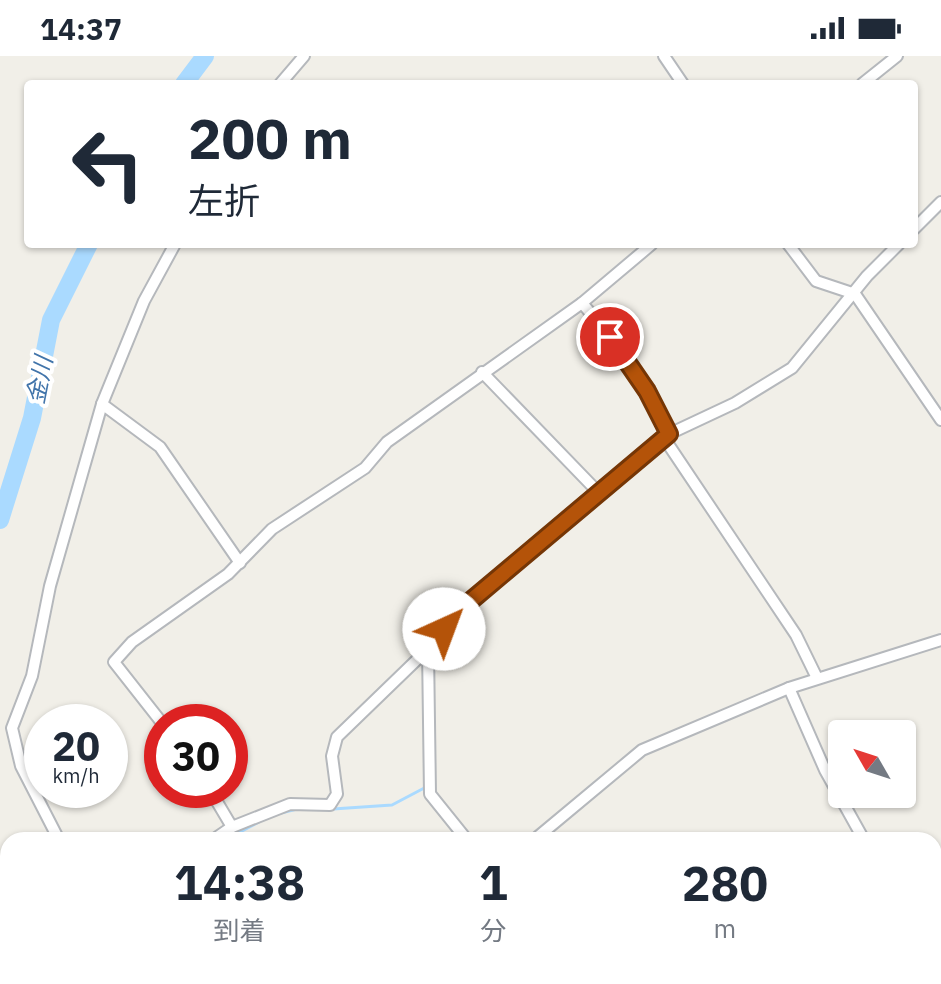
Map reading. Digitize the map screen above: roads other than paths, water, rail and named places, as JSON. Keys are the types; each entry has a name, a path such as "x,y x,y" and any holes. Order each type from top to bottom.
{"street":[{"path":"283,80 304,56"},
{"path":"664,56 680,80"},
{"path":"867,80 897,56"},
{"path":"918,225 941,202"},
{"path":"55,832 21,766 12,728 32,676 50,586 102,404 144,301 173,248"},
{"path":"147,704 114,662 132,642 240,563 272,529 365,468 387,442 582,303 647,248"},
{"path":"791,248 816,281 855,294 941,420"},
{"path":"225,832 290,804 330,805 337,794 332,756 337,737 428,649 461,609 597,491 666,436 735,403 792,368 895,248"},
{"path":"582,303 625,354 666,436 796,635 817,678"},
{"path":"482,372 597,491"},
{"path":"102,404 160,447 240,563"},
{"path":"544,832 642,750 789,688 941,640"},
{"path":"428,649 430,794 461,832"},
{"path":"789,688 825,770 860,832"},
{"path":"221,808 232,827"}],"waterway":[{"name":"金川","path":"187,80 205,56"},
{"name":"金川","path":"0,520 32,418 51,320 87,248"},
{"path":"333,809 392,805 428,786"},
{"path":"277,814 297,809"},
{"path":"240,832 259,822"}]}
